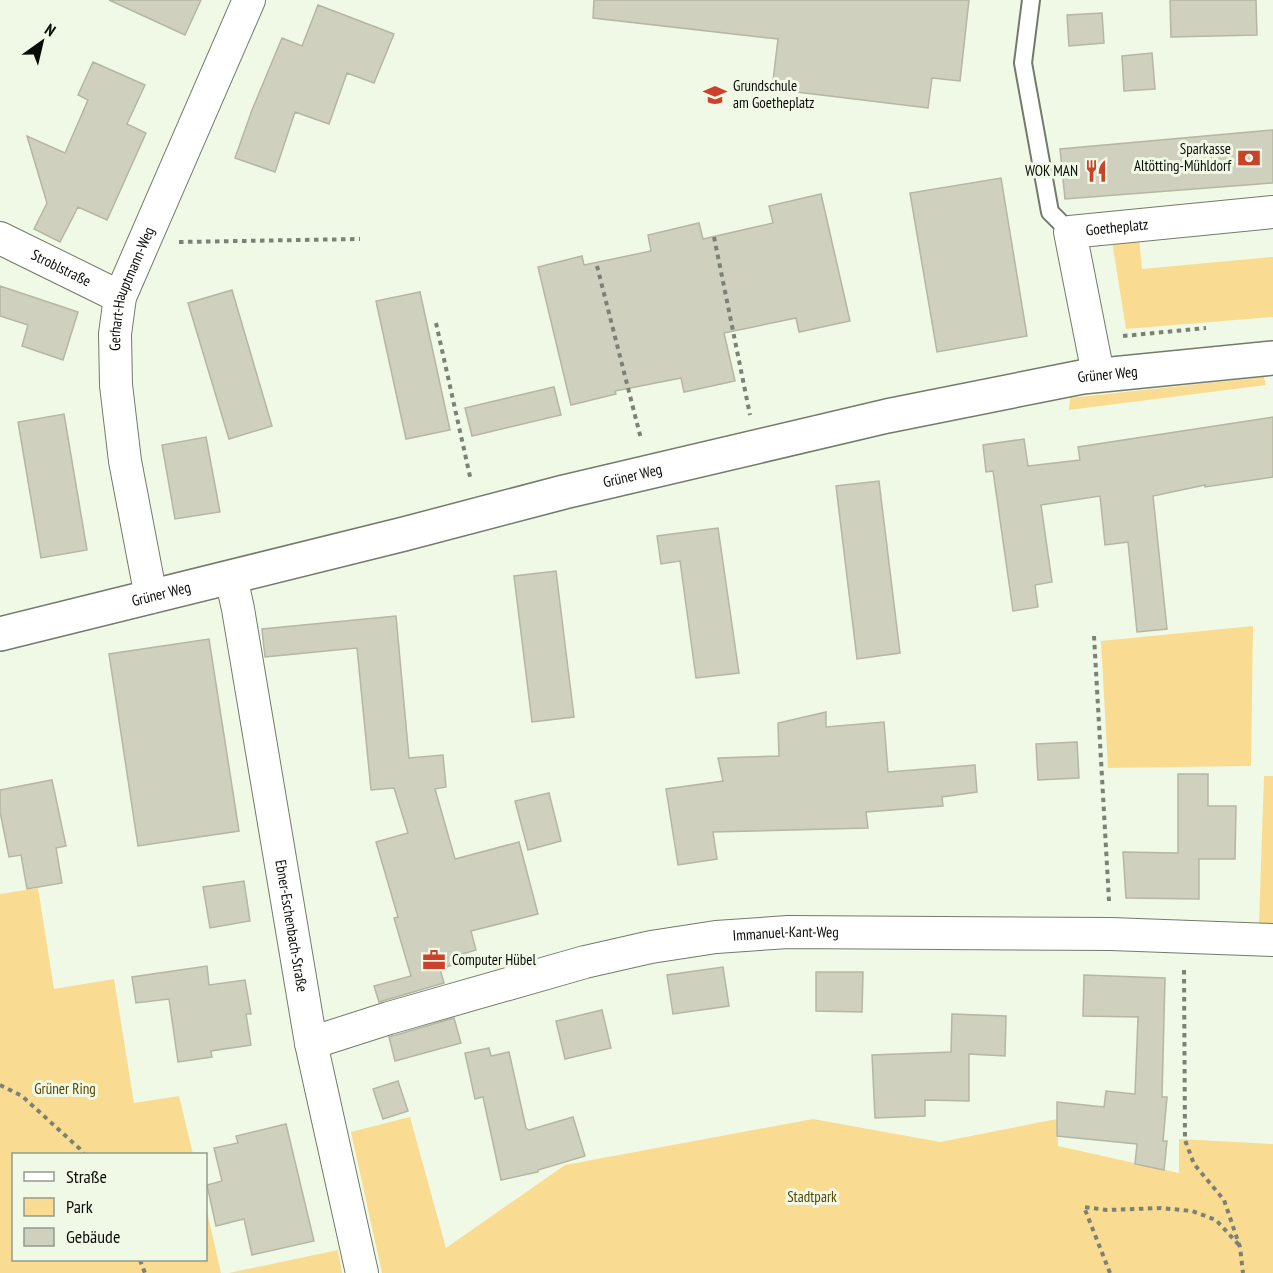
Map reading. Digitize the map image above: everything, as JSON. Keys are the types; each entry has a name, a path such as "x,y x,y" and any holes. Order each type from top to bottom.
{"street":[{"name":"Gerhart-Hauptmann-Weg","path":"151,597 125,461 116,385 115,334 120,297 249,0"},
{"name":"Goetheplatz","path":"1098,374 1070,232 1273,212"},
{"name":"Stroblstraße","path":"0,238 120,297"},
{"name":"Grüner Weg","path":"0,634 564,492 910,412 1098,374 1273,358"},
{"name":"Ebner-Eschenbach-Straße","path":"231,577 311,1043 362,1273"},
{"name":"Immanuel-Kant-Weg","path":"311,1043 389,1018 585,962 651,947 716,937 788,932 1111,934 1273,940"}],"lane":[{"path":"1031,0 1023,63 1050,212 1070,232"}],"path":[{"path":"714,237 750,415"},
{"path":"143,242 360,238"},
{"path":"597,266 641,440"},
{"path":"436,323 471,481"},
{"path":"1094,636 1111,934"},
{"path":"1184,936 1185,1140 1194,1164 1224,1200 1240,1247 1243,1273"},
{"path":"0,1085 22,1096 83,1153"},
{"path":"1110,1273 1084,1207 1107,1210 1161,1208 1192,1211 1216,1220 1240,1247"}],"green space":[{"path":"1139,237 1142,269 1273,257 1273,317 1126,329 1112,241"},
{"path":"1264,377 1266,385 1069,410 1070,398"},
{"path":"1253,626 1251,766 1108,768 1101,641"},
{"path":"1264,776 1273,776 1273,924 1259,923"},
{"name":"Grüner Ring","path":"38,888 54,989 114,979 134,1103 179,1096 193,1153 12,1153 12,1261 207,1261 207,1211 221,1273 0,1273 0,894"},
{"name":"Stadtpark","path":"410,1117 446,1248 565,1165 813,1119 940,1142 1057,1119 1058,1146 1179,1173 1179,1139 1273,1144 1273,1273 382,1273 351,1132"},
{"path":"338,1250 342,1273 229,1273"}],"building":[{"path":"109,0 201,0 185,35"},
{"path":"594,0 969,0 960,81 932,78 928,108 772,89 778,39 593,18"},
{"path":"1170,0 1256,0 1257,35 1171,37"},
{"path":"318,5 394,34 374,83 347,73 329,124 295,112 275,172 235,158 282,38 302,46"},
{"path":"1102,13 1104,43 1069,46 1067,15"},
{"path":"1152,53 1155,89 1124,91 1122,56"},
{"path":"93,62 145,85 127,124 146,133 107,220 78,207 60,242 34,229 47,203 27,136 65,153 88,100 78,95"},
{"path":"1273,130 1273,183 1065,199 1060,149"},
{"path":"1001,178 1027,336 937,352 910,193"},
{"path":"821,194 850,321 799,332 796,318 724,333 735,381 684,392 681,378 615,391 616,394 571,405 538,267 582,256 584,265 651,251 648,235 699,223 703,239 773,223 769,206"},
{"path":"0,286 78,312 63,360 22,346 28,325 0,316"},
{"path":"232,290 272,426 229,439 188,303"},
{"path":"420,292 450,430 406,439 376,301"},
{"path":"554,387 561,415 472,436 465,408"},
{"path":"64,414 87,550 41,558 18,422"},
{"path":"1273,417 1273,477 1205,487 1205,485 1153,496 1167,629 1137,632 1128,542 1105,545 1100,496 1041,505 1052,582 1035,585 1038,607 1013,611 993,471 986,472 983,445 1024,439 1028,466 1080,460 1078,447"},
{"path":"206,437 220,512 175,519 162,445"},
{"path":"879,481 900,653 857,659 836,486"},
{"path":"718,528 739,673 696,678 680,561 661,564 657,536"},
{"path":"556,571 574,717 532,722 514,576"},
{"path":"396,616 409,758 443,755 446,787 435,789 455,859 519,842 538,914 471,931 476,950 456,956 458,963 440,969 444,983 379,1002 374,986 411,976 394,918 398,917 376,842 408,833 394,788 371,790 357,648 265,657 262,629"},
{"path":"209,639 239,831 138,846 109,654"},
{"path":"826,712 826,727 884,722 888,772 975,765 977,792 942,797 943,806 866,812 868,828 713,832 717,859 678,865 666,789 723,781 718,758 779,756 778,723"},
{"path":"1077,742 1079,778 1038,780 1036,744"},
{"path":"1178,774 1208,774 1208,806 1236,806 1235,859 1199,859 1199,899 1126,898 1123,852 1178,853"},
{"path":"52,780 66,846 56,848 62,883 27,889 21,855 9,857 0,812 0,790"},
{"path":"549,793 561,841 528,850 515,801"},
{"path":"244,881 250,921 210,928 203,887"},
{"path":"207,966 209,985 245,980 251,1014 246,1014 251,1045 211,1051 212,1057 178,1062 169,999 136,1003 132,977"},
{"path":"723,967 729,1006 673,1014 667,975"},
{"path":"816,972 863,972 862,1012 816,1011"},
{"path":"1084,975 1165,978 1162,1097 1167,1097 1163,1141 1167,1141 1164,1170 1135,1164 1137,1144 1057,1136 1057,1102 1104,1107 1106,1091 1135,1094 1138,1017 1083,1016"},
{"path":"602,1010 611,1048 565,1059 556,1021"},
{"path":"952,1014 1006,1016 1005,1056 969,1054 969,1101 925,1100 925,1116 875,1118 872,1055 951,1052"},
{"path":"454,1018 461,1043 395,1061 389,1037"},
{"path":"489,1048 491,1056 509,1052 526,1128 529,1130 573,1117 585,1156 538,1170 538,1172 501,1180 483,1097 475,1099 465,1053"},
{"path":"398,1081 408,1111 383,1119 373,1089"},
{"path":"286,1124 314,1241 252,1255 244,1219 216,1226 207,1185 222,1181 214,1148 238,1143 236,1136"}],"place":[{"name":"Grundschule am Goetheplatz","path":"715,95"},
{"name":"Sparkasse Altötting-Mühldorf","path":"1249,158"},
{"name":"WOK MAN","path":"1096,171"},
{"name":"Computer Hübel","path":"434,960"}]}
